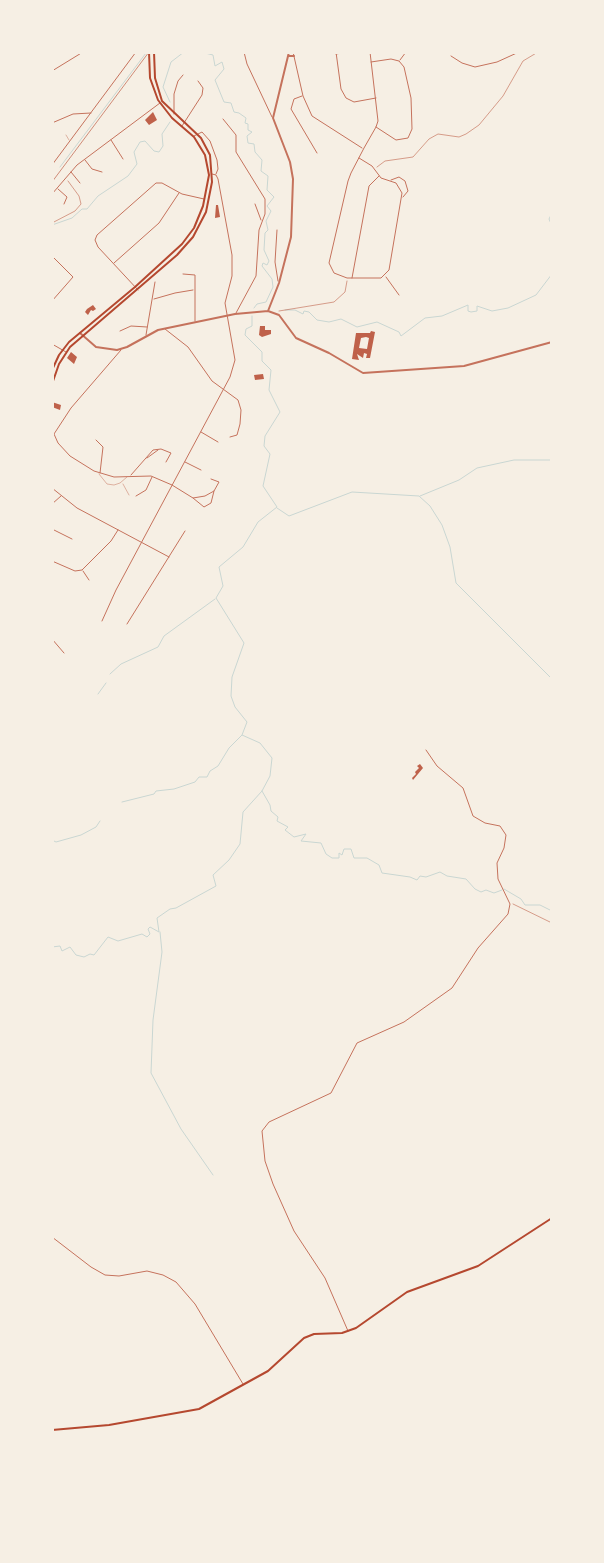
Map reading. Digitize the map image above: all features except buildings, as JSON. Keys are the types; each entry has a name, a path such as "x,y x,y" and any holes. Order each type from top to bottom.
{"main road":[{"path":"52,384 59,364 66,352 177,255 197,231 208,204 214,174 210,155 197,134 162,101 154,76 154,53"},
{"path":"52,370 63,349 187,239 197,222 205,199 209,174 205,155 194,137 159,103 151,80 149,55"},
{"path":"52,1430 109,1425 190,1412 209,1404 268,1371 304,1338 314,1334 348,1332 363,1324 407,1292 478,1266 552,1218"}],"street":[{"path":"52,71 83,52"},
{"path":"52,165 136,52"},
{"path":"244,52 247,64 273,118 290,163 293,179 291,237 279,283 268,311"},
{"path":"273,118 289,52"},
{"path":"348,52 336,53 341,89 346,98 354,102 376,98"},
{"path":"370,52 378,117 376,127 348,181 330,258 334,273 346,278 385,276"},
{"path":"399,61 406,52"},
{"path":"452,58 475,67 498,62 518,52"},
{"path":"289,56 294,54 306,108 316,120 364,148"},
{"path":"371,62 391,59 399,61 404,67 411,98 412,129 404,140 396,140 376,127"},
{"path":"174,114 174,94 178,81 183,75"},
{"path":"182,126 203,93 202,84 198,81"},
{"path":"302,96 294,100 291,109 317,153"},
{"path":"52,194 84,159 162,101"},
{"path":"52,123 73,114 92,113"},
{"path":"223,119 237,137 236,152 265,197 265,214 261,221 256,276 235,314"},
{"path":"194,137 197,134 204,133 213,147 218,168 214,174"},
{"path":"111,140 123,159"},
{"path":"359,158 374,169 379,176 390,180 401,189 402,198 389,270 385,276"},
{"path":"84,159 92,169 102,172"},
{"path":"71,172 80,183"},
{"path":"209,174 214,174"},
{"path":"102,621 116,590 143,543 230,377 235,360 225,301 232,281 233,263 218,179 214,174"},
{"path":"352,279 370,186 379,176"},
{"path":"390,180 399,177 406,182 408,191 402,198"},
{"path":"138,290 96,244 99,232 156,183 163,184 180,193 205,199"},
{"path":"57,188 67,197 64,204"},
{"path":"114,263 159,222 180,193"},
{"path":"255,204 261,221"},
{"path":"277,230 275,262 279,283"},
{"path":"52,256 73,277 52,301"},
{"path":"183,274 194,275 195,322"},
{"path":"385,276 400,295"},
{"path":"146,335 155,282"},
{"path":"152,299 194,290"},
{"path":"211,479 219,482 214,491 211,504 204,508 193,498 172,485 152,477 100,474 70,456 58,443 54,434 73,405 121,349 146,335 164,328 227,315 275,312 296,338 328,353 361,373 464,366 552,342"},
{"path":"120,331 132,326 147,327"},
{"path":"164,328 188,347 208,376 223,389 234,395 240,406 241,419 237,435 230,437"},
{"path":"80,333 96,347 121,349"},
{"path":"52,344 66,352"},
{"path":"200,432 218,442"},
{"path":"96,440 103,448 100,474"},
{"path":"147,458 150,451 159,450 171,453 166,462"},
{"path":"131,476 133,471 147,458 159,450"},
{"path":"185,462 201,470"},
{"path":"136,496 146,490 152,477"},
{"path":"52,488 75,506 169,557"},
{"path":"193,498 205,496 214,491"},
{"path":"52,504 62,496"},
{"path":"52,529 72,539"},
{"path":"52,561 75,571 82,570 111,541 118,529"},
{"path":"127,624 185,531"},
{"path":"82,570 89,580"},
{"path":"52,639 64,653"},
{"path":"348,1332 325,1278 294,1231 272,1184 265,1161 262,1131 269,1122 332,1092 356,1043 404,1022 452,988 478,948 508,914 510,904 498,879 497,870 497,863 506,840 503,829 473,816 463,788 436,766 426,750"},
{"path":"52,1237 92,1267 106,1275 119,1276 147,1271 162,1275 176,1282 195,1304 244,1385"}],"lane":[{"path":"66,135 70,141"},
{"path":"100,474 107,484 114,485 122,482 127,476"},
{"path":"122,482 129,495"}],"path":[{"path":"374,169 385,161 413,157 429,139 438,134 462,136 479,125 503,96 521,63 538,52"},
{"path":"52,223 71,214 82,204 80,196 66,177"},
{"path":"275,312 304,305 334,302 345,292 346,278"},
{"path":"510,904 541,916 552,923"}],"waterway":[{"path":"170,102 163,87 171,62 184,52"},
{"path":"201,52 213,55 215,66 222,62 224,69 215,80 224,102 231,103 234,112 246,118 245,123 248,124 248,130 252,132 247,136 248,143 254,144 255,152 262,160 261,171 268,176 267,190 274,197 267,206 271,211 266,221 268,230 265,233 264,250 269,261 267,265 263,263 262,266 272,279 273,287 266,302 257,304 254,308"},
{"path":"60,167 146,53"},
{"path":"52,225 72,218 82,209 87,209 98,196 128,176 137,164 134,152 140,142 145,141 154,151 159,152 163,146 162,134 170,122"},
{"path":"552,213 549,219 552,226"},
{"path":"285,310 295,310 303,314 304,311 309,312 317,320 329,322 341,319 357,327 377,322 399,332 401,336 425,318 442,316 468,305 468,311 471,312 477,311 477,306 492,311 508,308 536,295 552,274"},
{"path":"52,947 60,946 62,951 70,947 76,955 84,957 90,954 94,955 108,937 118,941 142,934 147,937 150,934 148,929 150,927 159,932 157,918 170,909 176,908 216,886 213,875 229,860 240,844 243,812 262,791 270,776 272,758 260,743 242,735 247,722 235,707 231,696 232,677 244,643 216,598 223,586 219,567 243,547 258,522 277,507 263,486 270,454 264,446 265,436 280,412 269,390 271,370 262,361 262,352 245,335 246,329 252,326 252,316"},
{"path":"420,496 459,480 477,468 514,460 552,460"},
{"path":"277,508 289,516 352,492 419,496 430,506 442,525 450,547 456,583 552,679"},
{"path":"110,674 121,664 158,647 164,636 215,599"},
{"path":"98,694 106,683"},
{"path":"122,802 154,794 156,791 174,789 195,782 199,777 207,777 210,771 218,766 229,748 242,735"},
{"path":"262,791 270,805 271,811 278,817 277,821 288,827 285,830 294,837 306,834 301,841 321,843 326,854 332,858 339,858 339,853 342,855 344,849 351,849 354,858 367,858 379,865 382,873 410,877 417,880 420,876 426,877 440,872 447,876 466,879 475,889 481,892 486,890 494,893 502,890"},
{"path":"52,840 56,842 81,835 96,827 100,821"},
{"path":"504,889 521,899 525,905 540,905 552,911"},
{"path":"160,932 162,952 153,1020 151,1073 181,1129 213,1175"}],"railway":[{"path":"52,182 149,52"}]}
